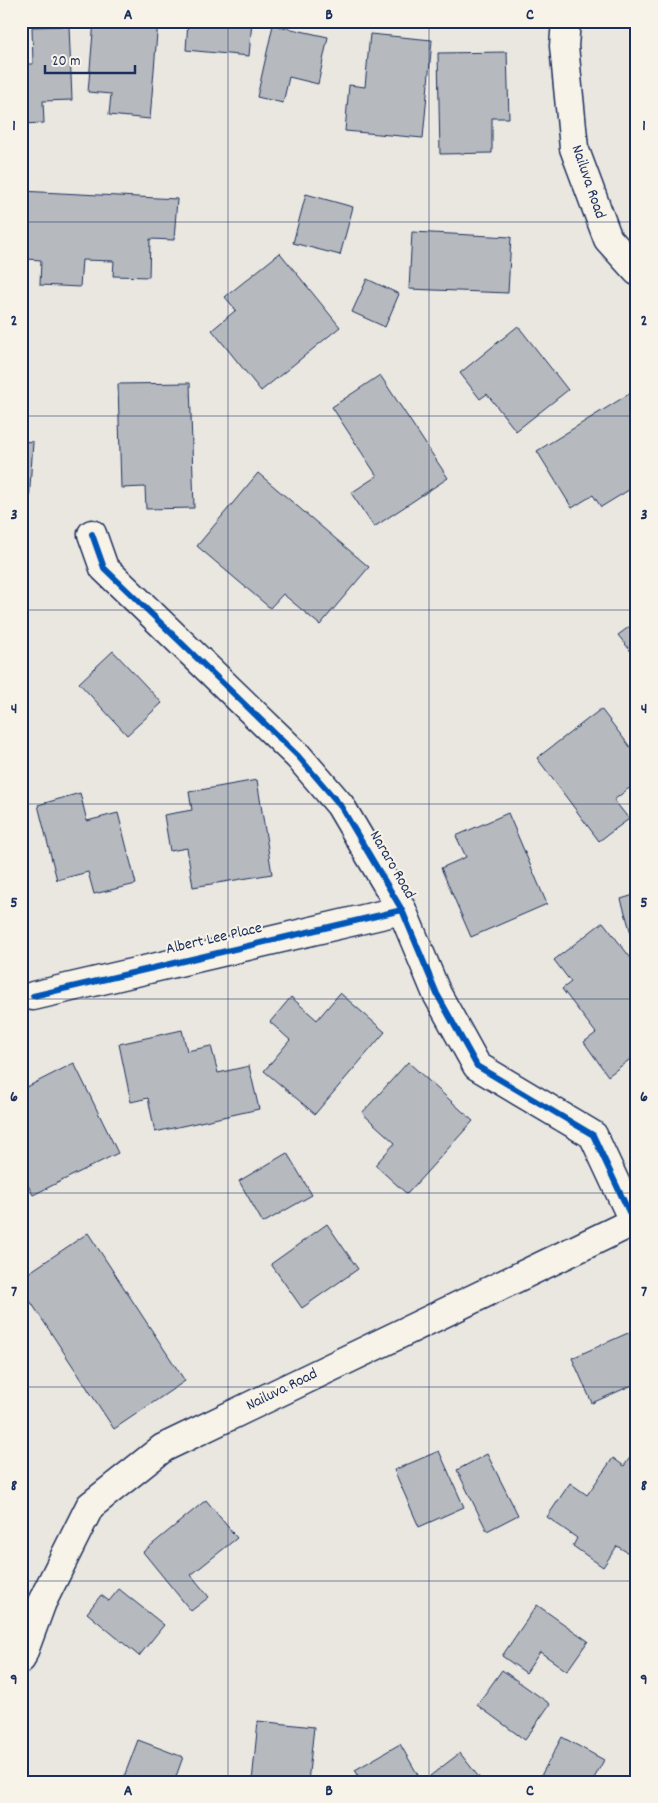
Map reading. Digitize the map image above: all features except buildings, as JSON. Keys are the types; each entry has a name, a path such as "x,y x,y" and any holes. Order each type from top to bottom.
{"street":[{"name":"Nailuva Road","path":"566,21 564,46 574,148 608,239 637,271"},
{"name":"Nararo Road","path":"92,534 104,568 298,756 340,805 402,910 437,994 477,1066 593,1135 635,1224"},
{"name":"Albert Lee Place","path":"33,996 402,910"},
{"name":"Nailuva Road","path":"21,1659 42,1602 90,1506 163,1448 635,1224"}],"cycle path":[{"path":"92,534 104,568 298,756 340,805 402,910 437,994 477,1066 593,1135 637,1229"},
{"path":"33,996 402,910"}]}
